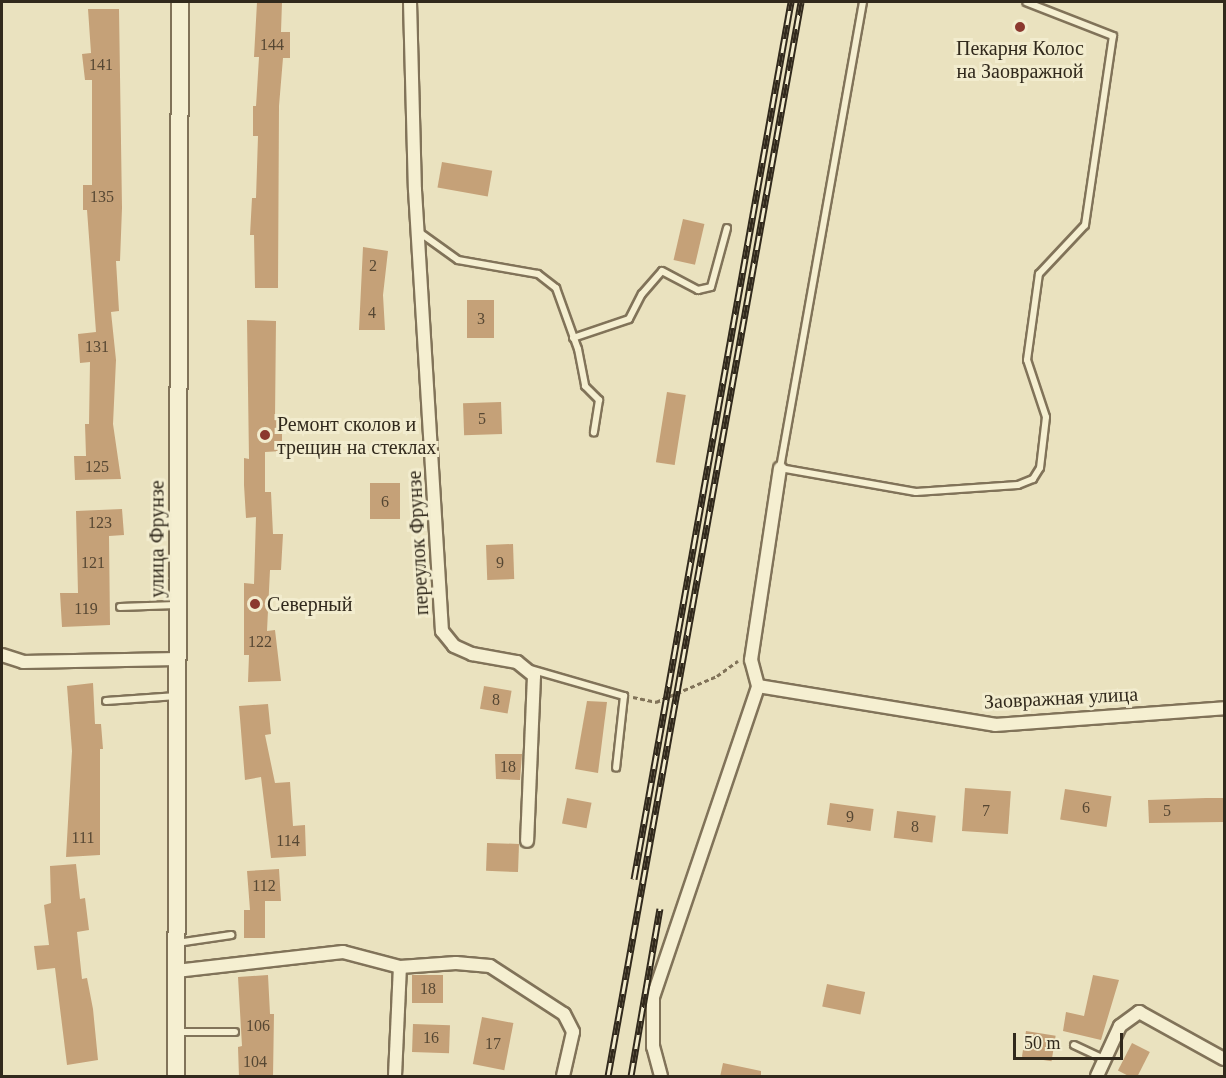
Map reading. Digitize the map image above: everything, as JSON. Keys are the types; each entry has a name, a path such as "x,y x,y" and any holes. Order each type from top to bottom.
{"street":[{"name":"улица Фрунзе","path":"176,1077 180,2"},
{"name":"переулок Фрунзе","path":"410,2 418,231 442,631 454,646 472,654 517,662 527,668"},
{"path":"661,1077 653,1047 653,997 758,686 751,660 780,468"},
{"path":"4,658 23,662 177,658"},
{"path":"527,668 534,676 527,841"},
{"name":"Заовражная улица","path":"758,686 995,724 1224,708"},
{"path":"176,971 343,952 400,967 456,963 490,966 559,1008 573,1032 563,1077"},
{"path":"395,1077 400,967"},
{"path":"1097,1077 1120,1026 1138,1012 1224,1059"}],"lane":[{"path":"863,2 780,468 916,492 989,490 1033,479 1040,468 1046,417 1027,360 1039,274 1085,225 1113,36 1026,2"},
{"path":"573,338 629,319 642,294 662,271 698,290 711,287 727,228"},
{"path":"418,231 458,260 538,274 556,288 573,338 585,386 599,400 594,433"},
{"path":"120,607 178,605"},
{"path":"527,668 616,691 625,704 616,768"},
{"path":"106,701 177,696"},
{"path":"176,944 231,935"},
{"path":"176,1032 235,1032"},
{"path":"1074,1045 1105,1060"}],"path":[{"path":"616,691 656,702 717,676 739,660 751,660"}],"building":[{"path":"257,2 282,2 281,32 290,32 290,58 283,58 279,106 278,288 255,288 254,235 250,235 252,198 256,198 258,136 253,136 253,106 256,106 259,57 254,57"},
{"path":"88,9 119,9 122,208 120,261 116,261 119,311 111,312 116,360 113,424 121,479 75,480 74,456 86,456 85,424 89,424 90,362 80,363 78,334 96,332 87,210 83,210 83,185 92,185 92,80 85,80 82,54 91,53"},
{"path":"442,162 492,171 488,196 437,188"},
{"path":"683,219 704,224 695,265 674,260"},
{"path":"363,247 388,251 383,295 385,330 359,330"},
{"path":"467,300 494,300 494,338 467,338"},
{"path":"247,320 276,321 275,418 282,418 282,451 265,452 265,492 271,492 273,534 283,534 281,570 270,570 267,631 275,630 281,681 248,682 249,655 244,655 244,583 254,584 256,517 246,518 244,485 244,458 249,459"},
{"path":"667,392 686,395 675,465 656,462"},
{"path":"501,402 502,434 464,435 463,403"},
{"path":"370,483 400,483 400,519 370,519"},
{"path":"122,509 124,535 109,536 110,625 62,627 60,593 78,593 76,511"},
{"path":"513,544 514,579 487,580 486,545"},
{"path":"93,683 95,724 101,724 103,749 100,749 100,855 66,857 72,751 67,686"},
{"path":"484,686 512,691 508,714 480,709"},
{"path":"587,701 607,702 598,773 575,769"},
{"path":"268,704 271,734 265,735 275,783 290,782 293,826 305,825 306,856 271,858 261,777 245,780 239,706"},
{"path":"495,754 522,754 520,780 496,779"},
{"path":"965,788 1011,791 1008,834 962,831"},
{"path":"1065,789 1111,796 1107,827 1060,820"},
{"path":"567,798 592,803 587,828 562,824"},
{"path":"1224,798 1224,822 1149,823 1148,800"},
{"path":"830,803 874,809 871,831 827,825"},
{"path":"897,811 936,816 932,843 894,838"},
{"path":"487,843 519,844 518,872 486,871"},
{"path":"76,864 80,899 85,898 89,930 77,932 82,979 87,978 93,1009 98,1060 67,1065 55,968 37,970 34,946 49,945 44,905 51,903 50,866"},
{"path":"279,869 281,901 265,901 265,938 244,938 244,910 250,910 247,871"},
{"path":"268,975 270,1014 274,1014 273,1077 239,1077 238,1047 242,1046 238,977"},
{"path":"412,975 443,975 443,1003 412,1003"},
{"path":"1093,975 1119,980 1101,1040 1063,1031 1066,1012 1084,1016"},
{"path":"827,984 865,992 860,1015 822,1006"},
{"path":"482,1017 513,1023 504,1070 473,1064"},
{"path":"413,1024 450,1025 449,1053 412,1052"},
{"path":"1026,1031 1056,1036 1052,1061 1022,1057"},
{"path":"1132,1043 1150,1052 1138,1076 1128,1076 1118,1071"},
{"path":"723,1063 761,1071 761,1077 720,1077"}],"railway":[{"path":"634,879 791,2"},
{"path":"608,1076 801,2"},
{"path":"631,1076 660,908"}],"place":[{"name":"Пекарня Колос на Заовражной","path":"1020,27"},
{"name":"Ремонт сколов и трещин на стеклах","path":"265,435"},
{"name":"Северный","path":"255,604"}]}
